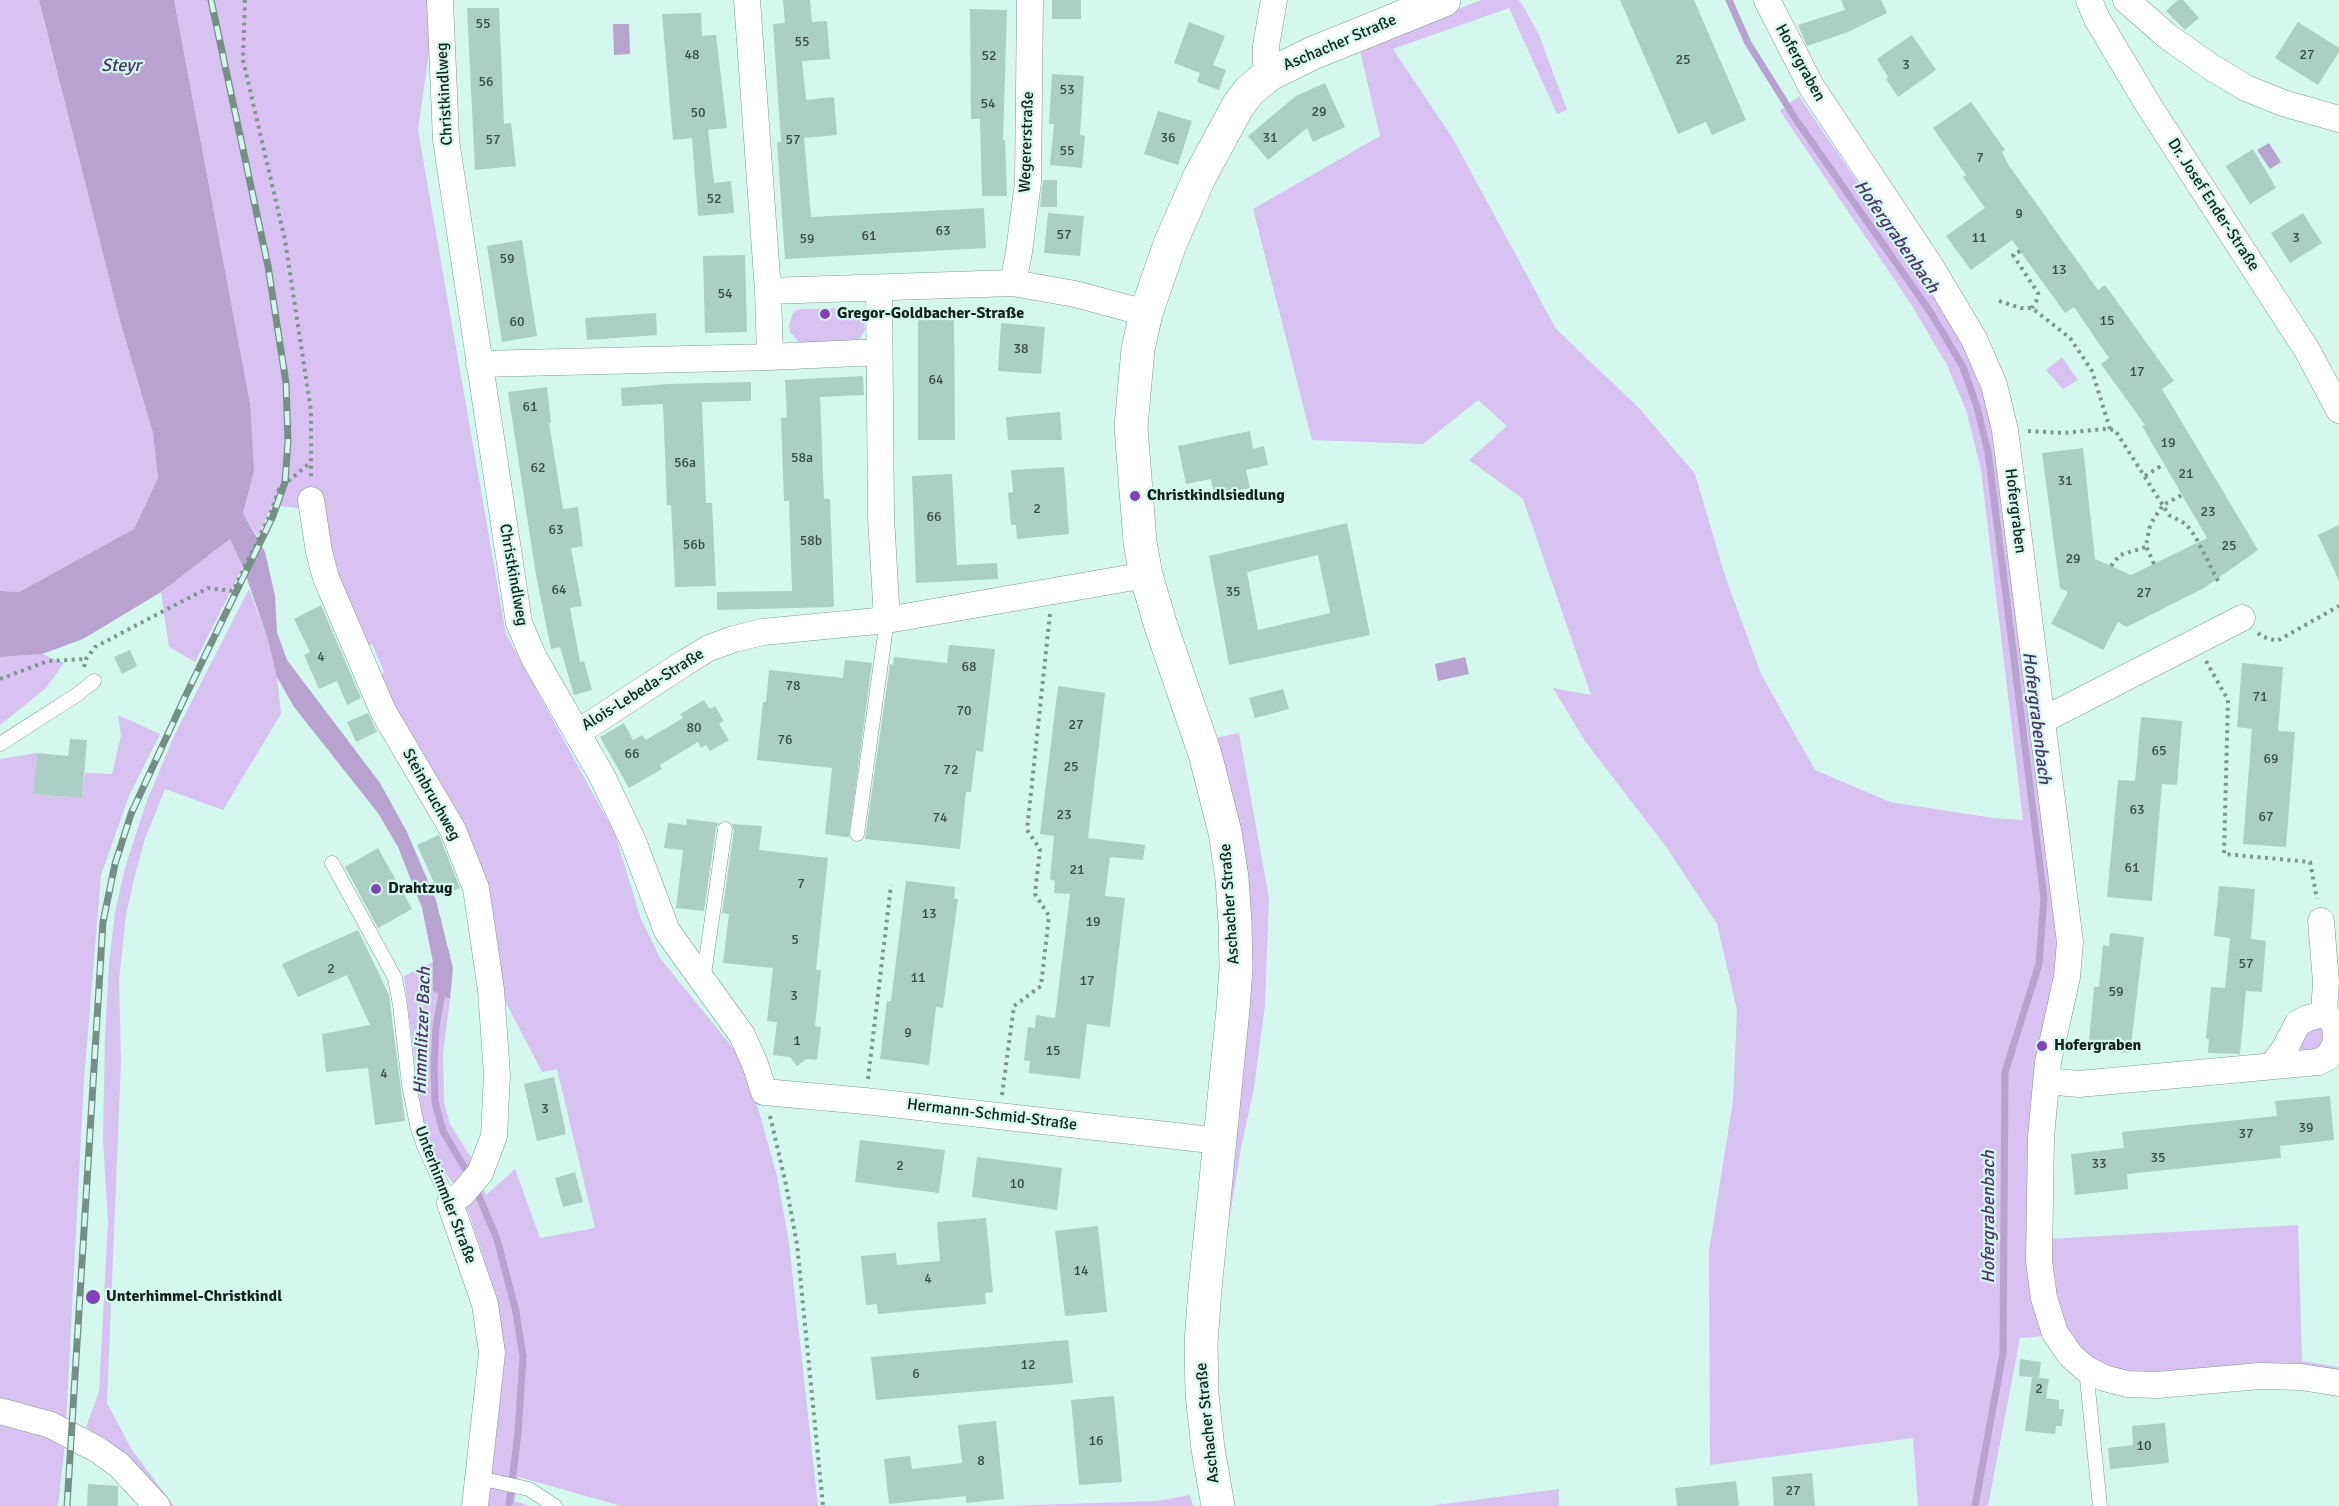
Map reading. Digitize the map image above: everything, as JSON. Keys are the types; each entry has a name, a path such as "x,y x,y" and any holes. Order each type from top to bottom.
{"street":[{"name":"Christkindlweg","path":"440,0 446,140 519,623 534,658 602,776 633,841 668,931 742,1035 764,1092"},
{"path":"747,0 768,291 770,357"},
{"name":"Wegererstraße","path":"1013,283 1028,182 1030,0"},
{"path":"1270,74 1266,63 1266,46 1274,0"},
{"name":"Aschacher Straße","path":"1218,1506 1208,1449 1202,1394 1201,1343 1204,1289 1221,1141 1236,968 1232,878 1225,832 1205,754 1146,575 1137,520 1131,427 1138,349 1146,313 1170,244 1200,176 1238,106 1250,90 1270,74 1322,49 1444,0"},
{"name":"Hofergraben","path":"1767,0 1811,86 1931,267 1974,339 1994,385 2005,430 2070,942 2067,977 2046,1081 2041,1137 2039,1261 2044,1298 2055,1333 2071,1356 2086,1369 2104,1378 2127,1384 2157,1384 2260,1376 2301,1377 2339,1383"},
{"name":"Dr. Josef Ender-Straße","path":"2089,0 2097,19 2149,106 2307,350 2339,410"},
{"path":"2126,0 2167,36 2246,88 2283,103 2339,119"},
{"path":"768,291 1013,283 1075,294 1146,313"},
{"path":"879,289 881,517 887,620 1146,575"},
{"path":"479,364 879,352"},
{"name":"Steinbruchweg","path":"311,500 319,552 335,599 383,711 453,830 476,888 491,990 497,1075 494,1136 480,1173 456,1198"},
{"path":"2043,720 2242,618"},
{"name":"Alois-Lebeda-Straße","path":"577,733 709,648 763,632 887,620"},
{"path":"2046,1081 2079,1084 2304,1065 2328,1057 2336,1044 2337,1034 2335,1023 2325,1014 2326,982 2321,921"},
{"path":"2272,1066 2279,1058 2298,1023 2325,1014"},
{"name":"Hermann-Schmid-Straße","path":"764,1092 865,1101 1221,1141"},
{"name":"Unterhimmler Straße","path":"456,1198 485,1304 492,1353 489,1480 475,1506"},
{"path":"0,1411 51,1425 98,1450 119,1465 157,1506"}],"lane":[{"path":"857,834 887,620"},
{"path":"0,744 78,694 94,681"},
{"path":"703,981 725,829"},
{"name":"Unterhimmler Straße","path":"332,863 395,978 409,1085 417,1125 424,1146 456,1198"},
{"path":"2086,1369 2100,1506"},
{"path":"489,1480 529,1489 555,1506"}],"path":[{"path":"245,0 243,60 285,240 311,411 311,500"},
{"path":"2020,251 2013,255 2038,293 2032,308"},
{"path":"1999,301 2021,308 2032,308 2070,338 2092,371 2110,429"},
{"path":"2005,430 2064,433 2115,430 2169,515 2186,524 2195,536 2218,581"},
{"path":"78,694 86,659 95,647 208,588 233,591 269,517 279,489 311,462"},
{"path":"2144,476 2164,464"},
{"path":"2154,564 2146,546 2150,525 2163,505 2182,495"},
{"path":"2111,566 2120,555 2146,546"},
{"path":"999,1116 1014,1006 1041,986 1049,916 1035,894 1040,849 1027,830 1052,593"},
{"path":"2242,618 2261,636 2277,641 2339,606"},
{"path":"2195,642 2228,700 2224,854 2310,862 2321,921"},
{"path":"0,679 48,661 86,659"},
{"path":"865,1101 891,885"},
{"path":"764,1092 785,1180 797,1244 823,1506"}],"shaded area":[{"path":"0,0 39,0 120,321 153,433 158,478 134,529 19,592 0,591"},
{"path":"174,0 428,0 429,52 418,130 506,634 615,834 641,919 660,958 737,1053 758,1108 777,1176 789,1243 818,1506 621,1506 519,1477 515,1501 530,1506 482,1506 492,1298 484,1258 468,1211 455,1186 439,1164 428,1140 421,1109 404,976 433,962 433,990 450,999 443,1054 444,1102 450,1124 475,1164 486,1195 515,1169 540,1238 595,1228 557,1069 542,1072 503,997 423,765 379,675 384,672 372,644 362,647 339,588 321,511 272,505 258,537 243,513 250,403"},
{"path":"1481,0 1518,0 1522,4 1539,35 1567,110 1557,114 1509,8 1393,49 1452,137 1556,329 1640,409 1695,474 1725,576 1761,674 1815,770 1890,802 1993,818 2023,820 1981,470 1966,410 1947,365 1911,304 1780,111 1799,96 1951,320 1977,369 1990,406 2060,938 2032,1297 2043,1336 2020,1338 1988,1506 1918,1506 1913,1438 1710,1465 1709,1251 1733,1101 1737,1010 1717,924 1667,848 1585,741 1553,688 1591,695 1523,499 1469,460 1507,426 1478,400 1423,444 1312,440 1253,209 1380,136 1360,51 1385,38"},
{"path":"798,309 863,309 865,330 855,341 802,345 790,332 789,325 793,313"},
{"path":"2062,357 2078,380 2063,389 2046,370"},
{"path":"230,539 243,567 195,662 169,647 161,592"},
{"path":"249,589 268,640 277,676 281,714 223,810 165,789 145,839 135,875 126,915 119,980 121,1062 107,1403 132,1450 174,1506 170,1506 117,1449 86,1427 99,1392 108,1222 103,1140 109,964 115,912 125,868 146,803 174,736"},
{"path":"42,654 64,663 46,688 0,725 0,657"},
{"path":"118,715 160,734 129,796 101,875 84,1080 65,1443 58,1506 0,1506 0,759 37,753 33,794 82,798 85,773 112,774 121,736"},
{"path":"1239,733 1269,898 1265,1005 1254,1088 1241,1148 1225,1247 1212,1398 1236,1105 1211,739"},
{"path":"2324,1027 2325,1054 2302,1051 2298,1046 2298,1034"},
{"path":"2298,1225 2302,1361 2339,1367 2339,1373 2140,1375 2088,1360 2058,1322 2048,1239"},
{"path":"1559,1489 1559,1506 1431,1506 1436,1505"},
{"path":"1190,1495 1193,1506 1004,1506 1157,1501"}],"water":[{"name":"Steyr","path":"39,0 174,0 250,403 254,470 243,513 265,552 275,596 277,632 287,660 380,783 407,832 436,900 453,968 450,999 433,991 433,962 422,908 398,847 378,813 294,707 277,677 268,640 243,567 230,539 161,592 83,639 42,654 0,657 0,591 19,592 134,529 158,478 153,433 120,321"},
{"path":"613,24 629,24 630,54 614,55"},
{"path":"2269,143 2281,162 2270,169 2257,150"},
{"path":"1465,657 1469,674 1438,681 1435,664"}],"building":[{"path":"783,0 810,0 812,22 827,21 830,59 802,61 806,100 834,97 837,135 804,138 811,217 984,208 986,248 785,259 777,142 781,142 773,24 785,23"},
{"path":"1052,0 1081,0 1081,19 1052,19"},
{"path":"1620,0 1694,0 1746,120 1712,135 1706,122 1678,134"},
{"path":"1841,0 1881,0 1887,13 1848,32 1807,46 1798,25 1845,10"},
{"path":"2178,0 2183,0 2199,18 2185,30 2166,11"},
{"path":"467,8 499,8 504,124 511,123 516,166 475,170"},
{"path":"970,9 1007,10 1003,140 1005,140 1007,196 982,196 980,119 971,119"},
{"path":"701,13 702,36 716,35 727,128 708,130 714,183 731,181 734,213 698,216 692,138 673,140 662,14"},
{"path":"1189,22 1225,36 1213,65 1226,70 1219,90 1197,82 1200,73 1174,63"},
{"path":"2298,22 2339,48 2339,52 2318,85 2275,58"},
{"path":"1912,35 1936,70 1898,97 1877,59"},
{"path":"1052,74 1084,76 1080,135 1085,136 1082,168 1050,165 1054,124 1049,124"},
{"path":"1325,83 1345,127 1313,142 1307,128 1268,160 1248,136 1296,96"},
{"path":"1971,102 2005,150 2002,152 2008,164 2098,290 2105,285 2174,381 2162,389 2258,550 2204,588 2127,627 2118,622 2103,650 2051,624 2068,592 2060,588 2042,453 2083,448 2095,559 2131,575 2207,538 2142,426 2145,425 2101,364 2109,358 2074,307 2065,313 2012,240 1971,270 1946,236 1985,208 1963,177 1966,175 1933,128"},
{"path":"1158,111 1192,121 1178,165 1144,154"},
{"path":"2253,149 2276,188 2250,204 2226,166"},
{"path":"1043,180 1057,180 1057,207 1040,207"},
{"path":"1048,213 1084,216 1080,256 1044,253"},
{"path":"2303,213 2322,243 2290,263 2271,233"},
{"path":"522,240 537,336 502,342 487,246"},
{"path":"745,255 747,332 705,333 703,256"},
{"path":"656,313 657,335 587,340 585,318"},
{"path":"918,320 954,320 955,440 918,440"},
{"path":"1001,323 1045,327 1041,374 998,371"},
{"path":"863,376 864,395 820,397 824,499 830,499 834,607 717,610 717,592 792,591 789,501 784,501 781,418 787,417 785,380"},
{"path":"751,382 751,401 702,402 706,503 712,503 716,586 675,587 671,505 667,505 663,404 622,406 621,388 668,384"},
{"path":"547,387 551,423 549,423 563,509 578,507 583,546 571,548 582,606 570,608 580,662 584,661 592,690 574,695 560,647 551,649 536,575 508,392"},
{"path":"1060,412 1062,440 1008,440 1006,417"},
{"path":"1250,431 1253,449 1264,446 1268,465 1246,470 1250,488 1214,495 1211,479 1186,484 1178,446"},
{"path":"1064,467 1069,534 1017,539 1016,525 1011,525 1008,493 1013,492 1011,470"},
{"path":"952,474 957,565 997,563 998,579 916,583 912,476"},
{"path":"1347,523 1370,635 1229,665 1209,556","holes":["1318,555 1330,613 1258,630 1247,572"]},
{"path":"2339,525 2339,581 2318,535"},
{"path":"321,605 361,698 347,705 337,681 319,689 304,655 310,652 294,619"},
{"path":"949,645 995,649 983,752 976,751 971,792 966,792 960,849 865,839 890,664 893,665 894,657 947,663"},
{"path":"130,650 137,666 122,674 114,657"},
{"path":"845,660 872,663 849,837 825,834 832,768 757,760 769,670 843,678"},
{"path":"2242,663 2283,667 2278,731 2295,732 2286,847 2243,844 2252,729 2237,727"},
{"path":"1058,686 1105,693 1088,838 1145,845 1143,860 1110,857 1105,896 1125,898 1110,1027 1087,1024 1080,1079 1029,1073 1030,1061 1024,1060 1028,1027 1035,1028 1036,1015 1055,1018 1070,894 1054,893 1055,881 1050,879 1054,836 1040,834"},
{"path":"1283,689 1289,709 1255,718 1249,698"},
{"path":"704,700 710,709 715,706 724,721 719,724 729,740 710,751 706,745 701,748 698,742 660,765 662,769 629,788 600,737 624,723 633,740 642,735 646,740 683,718 680,714"},
{"path":"368,713 377,732 356,742 347,722"},
{"path":"2141,717 2182,721 2177,785 2162,784 2152,901 2107,897 2118,780 2135,781"},
{"path":"70,739 87,740 82,798 33,794 37,753 68,756"},
{"path":"687,819 719,823 716,828 704,911 676,908 683,850 664,848 668,823 686,825"},
{"path":"732,824 762,826 759,850 828,858 816,970 821,970 815,1026 821,1027 817,1060 806,1059 797,1066 790,1057 773,1055 777,1022 767,1021 773,968 723,963 729,914 722,913 734,830"},
{"path":"439,835 460,888 446,894 439,894 417,845"},
{"name":"Drahtzug","path":"378,848 412,909 378,928 345,867"},
{"path":"906,881 955,887 954,899 958,899 943,1008 936,1007 929,1065 880,1059 887,1001 891,1001"},
{"path":"2219,886 2255,889 2251,939 2266,941 2262,992 2246,991 2240,1054 2208,1053 2209,1039 2206,1039 2211,987 2225,988 2230,938 2214,936"},
{"path":"358,930 389,995 405,1121 375,1125 368,1068 326,1072 322,1034 370,1025 347,975 298,997 282,964"},
{"path":"2110,933 2144,937 2130,1053 2094,1050 2095,1041 2089,1041 2094,987 2099,987 2103,945 2109,946"},
{"path":"554,1077 566,1134 537,1141 524,1084"},
{"path":"2330,1096 2334,1140 2280,1146 2281,1158 2127,1174 2128,1189 2075,1195 2071,1154 2124,1148 2122,1132 2277,1116 2275,1101"},
{"path":"860,1140 945,1150 939,1193 855,1182"},
{"path":"977,1157 1062,1168 1057,1210 972,1197"},
{"path":"575,1172 583,1202 563,1207 555,1178"},
{"path":"986,1218 993,1292 985,1293 986,1304 878,1314 877,1304 866,1305 861,1256 896,1253 897,1265 940,1261 937,1222"},
{"path":"1098,1226 1107,1312 1065,1316 1055,1231"},
{"path":"1068,1340 1073,1383 876,1400 871,1357"},
{"path":"2020,1359 2041,1362 2039,1378 2019,1376"},
{"path":"2032,1377 2049,1379 2046,1398 2059,1400 2059,1409 2064,1409 2062,1426 2056,1426 2055,1434 2025,1431"},
{"path":"1114,1396 1122,1482 1079,1485 1071,1400"},
{"path":"996,1421 1004,1499 966,1503 966,1496 889,1504 884,1459 910,1456 912,1469 962,1463 958,1425"},
{"path":"2165,1423 2169,1463 2110,1469 2108,1448 2133,1445 2132,1426"},
{"path":"1812,1473 1815,1506 1774,1506 1772,1477"},
{"path":"1736,1481 1739,1506 1677,1506 1675,1488"},
{"path":"88,1484 118,1486 118,1506 87,1506"}],"waterway":[{"name":"Hofergrabenbach","path":"1729,0 1748,43 1795,118 1931,313 1963,367 1977,407 1988,452 2044,898 2039,964 2005,1072 2003,1353 1975,1506"},
{"name":"Himmlitzer Bach","path":"443,987 436,1027 435,1102 443,1131 470,1177"},
{"name":"Himmlitzer Bach","path":"475,1187 497,1239 516,1312 523,1357 518,1433 509,1506"}],"railway":[{"path":"67,1506 103,922 115,864 131,814 273,516 285,482 288,442 286,383 268,266 211,0"}],"place":[{"name":"Gregor-Goldbacher-Straße","path":"825,314"},
{"name":"Christkindlsiedlung","path":"1135,496"},
{"name":"Drahtzug","path":"376,889"},
{"name":"Hofergraben","path":"2042,1046"},
{"name":"Unterhimmel-Christkindl","path":"93,1297"}]}
